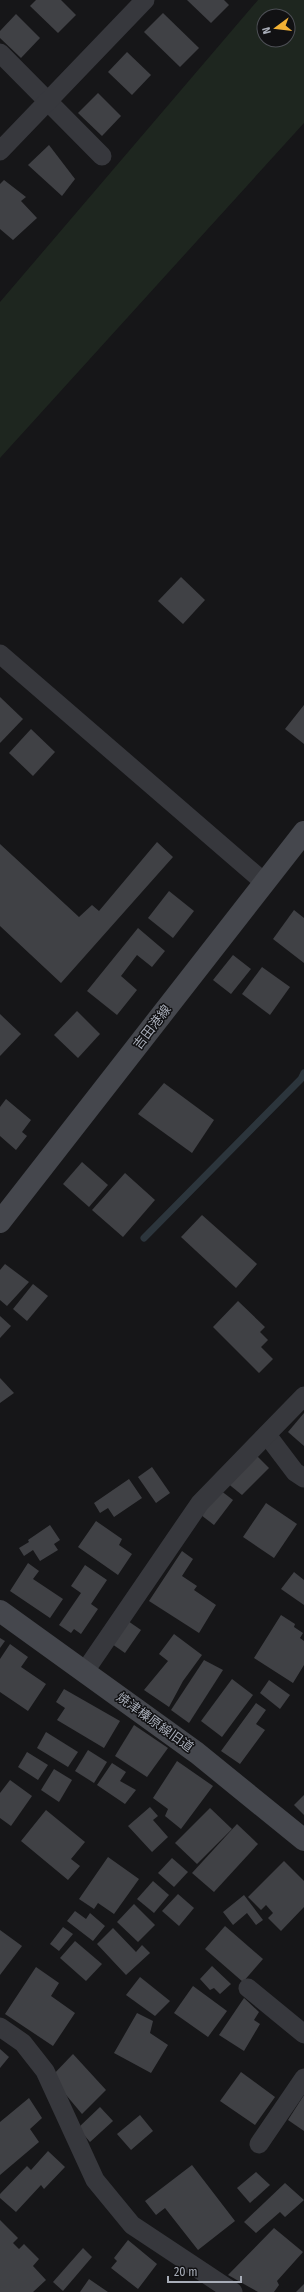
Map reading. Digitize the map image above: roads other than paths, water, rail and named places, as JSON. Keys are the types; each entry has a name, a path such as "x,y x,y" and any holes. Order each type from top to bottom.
{"main road":[{"name":"吉田港線","path":"0,1222 265,883 296,856 304,832"},
{"name":"焼津榛原線旧道","path":"0,1611 197,1753 304,1840"}],"street":[{"path":"0,151 145,0"},
{"path":"0,54 102,156"},
{"path":"0,654 265,883"},
{"path":"85,1671 200,1503 304,1396"},
{"path":"267,1435 295,1472 304,1478"},
{"path":"248,1988 304,2034"},
{"path":"0,2027 23,2043 45,2071 95,2180 132,2225 233,2292"},
{"path":"259,2144 304,2078"}],"waterway":[{"path":"144,1238 301,1079 304,1073"}]}
